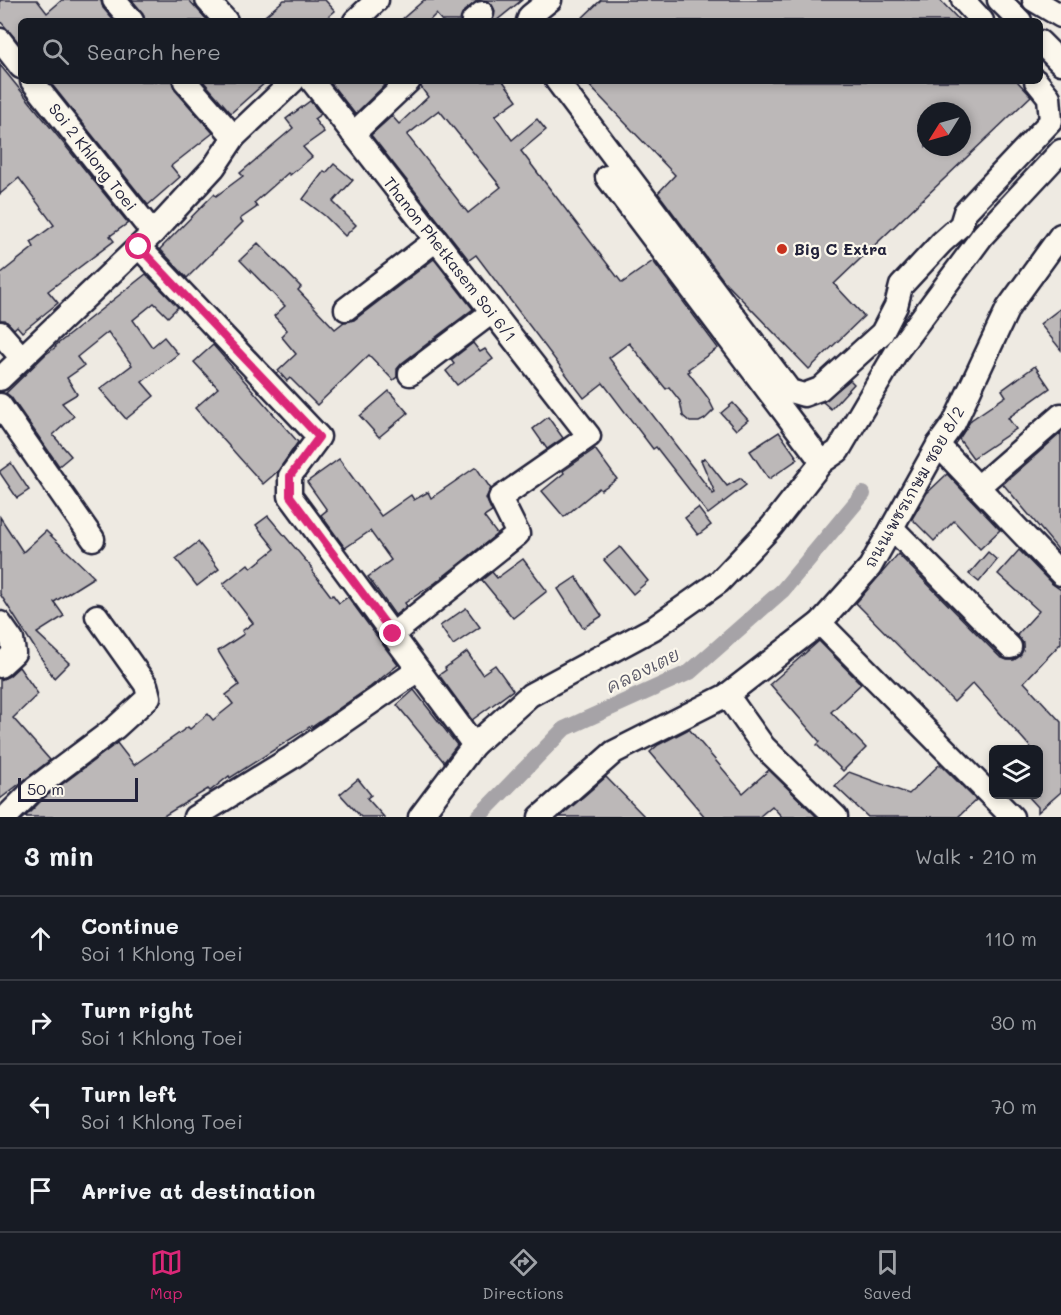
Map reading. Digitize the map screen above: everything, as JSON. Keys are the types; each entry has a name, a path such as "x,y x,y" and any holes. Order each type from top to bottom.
{"street":[{"path":"114,0 129,18"},
{"path":"207,0 223,18"},
{"path":"358,18 377,0"},
{"path":"529,18 550,0"},
{"path":"963,0 979,18"},
{"path":"999,0 1017,18"},
{"path":"1034,0 1061,16"},
{"path":"0,40 18,63"},
{"path":"1043,45 1061,63"},
{"name":"Soi 2 Khlong Toei","path":"34,84 146,240 319,437 290,476 290,496 393,634"},
{"path":"188,84 234,137"},
{"path":"0,379 146,240 214,167 234,137 286,84"},
{"name":"Thanon Phetkasem Soi 6/1","path":"314,84 589,435 500,498 518,534 393,634"},
{"path":"353,134 406,84"},
{"path":"558,84 790,391 804,395 820,389 882,333 896,306 902,286 942,242 961,225 965,212 1051,121 1057,118 1049,97 1038,84"},
{"path":"420,817 474,745 530,694 654,628 718,582 772,526 822,462 838,450 897,351 983,235 1061,151"},
{"path":"607,177 822,462"},
{"name":"ถนนเพชรเกษม ซอย 8/2","path":"540,817 614,752 727,695 820,622 870,567 938,445 954,423 1008,308 1061,236"},
{"path":"346,309 435,240"},
{"path":"410,374 492,312"},
{"path":"0,333 22,358"},
{"path":"0,405 93,539"},
{"path":"978,487 1061,415"},
{"path":"938,445 1061,574"},
{"path":"892,528 1010,647"},
{"path":"6,817 35,788 115,728 149,697 146,685 97,616"},
{"path":"820,622 1012,817"},
{"path":"0,623 12,640 14,653 0,666"},
{"path":"393,634 474,745"},
{"path":"195,817 291,759 418,670"},
{"path":"727,695 764,747 836,817"}],"building":[{"path":"0,0 37,0 47,13 62,0 101,0 103,8 111,18 18,18 18,42 0,21"},
{"path":"132,0 189,0 205,18 144,18"},
{"path":"284,0 325,0 335,11 327,18 263,18"},
{"path":"424,0 479,0 464,11 461,18 439,18 436,14 432,18 403,18"},
{"path":"484,0 522,0 500,18 493,18 495,11 492,5"},
{"path":"601,0 940,0 957,18 582,18"},
{"path":"0,65 128,223 110,236 114,241 48,291 58,303 22,332 17,326 14,329 5,320 0,320 0,274 34,247 31,242 54,225 19,178 0,194"},
{"path":"51,84 173,84 175,90 213,133 171,166 180,177 148,205"},
{"path":"206,84 264,84 231,113"},
{"path":"331,84 386,84 355,114"},
{"path":"422,84 505,84 517,100 495,116 512,140 537,119 546,130 521,151 622,283 653,261 718,348 688,369 714,410 699,422 690,422 683,416 680,401 669,387 666,389 629,343 609,358 713,494 715,493 701,460 705,458 727,486 741,478 746,485 708,514 656,447 653,449 603,383 584,398 476,255 469,260 371,135 392,116 399,124 428,97","holes":["439,110 501,187 468,213 407,135"]},
{"name":"Big C Extra","path":"588,84 1020,84 1031,96 971,153 971,102 917,102 917,156 968,156 834,284 864,316 809,369 724,281 658,193 675,175"},
{"path":"310,101 321,114 314,119 324,132 303,147 312,157 290,175 288,173 254,203 257,207 240,219 243,222 187,278 160,249 214,194 216,196 243,176 240,173 293,128 286,119"},
{"path":"334,164 353,180 333,202 356,225 345,236 303,199 324,171 326,173"},
{"path":"258,243 301,287 298,290 335,329 344,322 354,320 434,259 473,309 402,363 397,369 397,377 393,380 369,355 317,405 290,378 287,381 278,371 296,354 281,336 287,330 274,316 285,306 240,260"},
{"path":"146,274 178,307 168,317 154,303 133,320 152,347 164,337 178,354 142,382 154,396 126,419 100,389 132,365 108,332 77,357 84,366 67,378 77,394 62,403 74,416 53,435 71,456 59,466 6,393 55,346"},
{"path":"1061,308 1061,350 1040,324"},
{"path":"473,343 480,352 485,349 493,359 457,385 446,371 454,364 451,360"},
{"path":"213,345 298,442 278,471 263,484 195,408 218,388 194,362"},
{"path":"1035,366 1050,388 1008,418 1016,429 973,458 959,439 971,420 1006,396 1002,390"},
{"path":"850,380 854,384 831,409 823,402"},
{"path":"389,391 408,413 379,437 360,416"},
{"path":"733,403 748,420 736,430 721,413"},
{"path":"548,417 563,438 547,449 533,429"},
{"path":"779,432 798,459 769,479 750,451"},
{"path":"1061,433 1061,553 1003,484"},
{"path":"595,449 617,479 601,490 599,488 564,517 542,491 564,473 563,471"},
{"path":"339,459 381,516 411,495 414,500 428,492 431,498 476,467 491,489 486,498 492,512 484,517 497,534 435,583 405,603 407,606 395,615 368,577 391,560 370,531 345,548 321,515 327,510 307,482"},
{"path":"11,463 29,490 17,498 0,473"},
{"path":"947,474 1000,530 980,549 954,521 934,541 912,519 927,493"},
{"path":"698,508 711,525 698,535 685,518"},
{"path":"268,516 313,569 312,571 331,596 333,595 339,603 348,597 398,665 312,727 230,778 229,776 210,791 208,789 162,817 25,817 44,798 117,743 134,765 188,727 190,729 208,714 213,720 233,704 226,695 239,685 218,651 244,634 242,631 253,623 223,584 248,564 251,568 275,549 256,525"},
{"path":"0,517 23,552 46,531 94,577 54,602 64,616 37,633 69,663 54,678 0,594"},
{"path":"198,542 219,569 197,586 176,559"},
{"path":"620,547 648,581 633,594 604,560"},
{"path":"1019,550 1051,583 1061,590 1061,643 1024,682 1061,722 1061,792 1038,812 1038,807 1031,799 1043,799 1043,745 1029,745 973,683 954,702 856,603 898,554 1000,657 1014,660 1023,650 1023,643 1017,635 1039,611 998,574"},
{"path":"988,552 997,560 979,582 969,574"},
{"path":"523,559 547,591 513,618 482,580 492,572 497,578"},
{"path":"576,577 602,616 583,628 558,589"},
{"path":"466,608 480,627 453,645 440,626"},
{"path":"819,641 861,684 831,712 866,748 843,771 817,745 820,742 770,684"},
{"path":"467,652 482,674 495,665 513,690 472,720 439,675"},
{"path":"19,667 38,694 13,718 50,760 0,799 0,680"},
{"path":"414,690 457,745 444,762 397,705"},
{"path":"689,729 743,793 769,770 817,817 782,817 772,806 759,817 705,817 650,752 658,745"},
{"path":"940,764 976,800 958,817 868,817 835,786 849,772 909,794"},
{"path":"606,777 645,817 560,817"},
{"path":"358,779 371,795 367,798 384,817 361,817 340,794"}],"waterway":[{"name":"คลองเตย","path":"478,817 564,729 690,672 783,590 863,494"}],"place":[{"name":"Big C Extra","path":"782,249"}],"route":[{"path":"139,247 319,437 290,476 290,496 393,634"}]}
